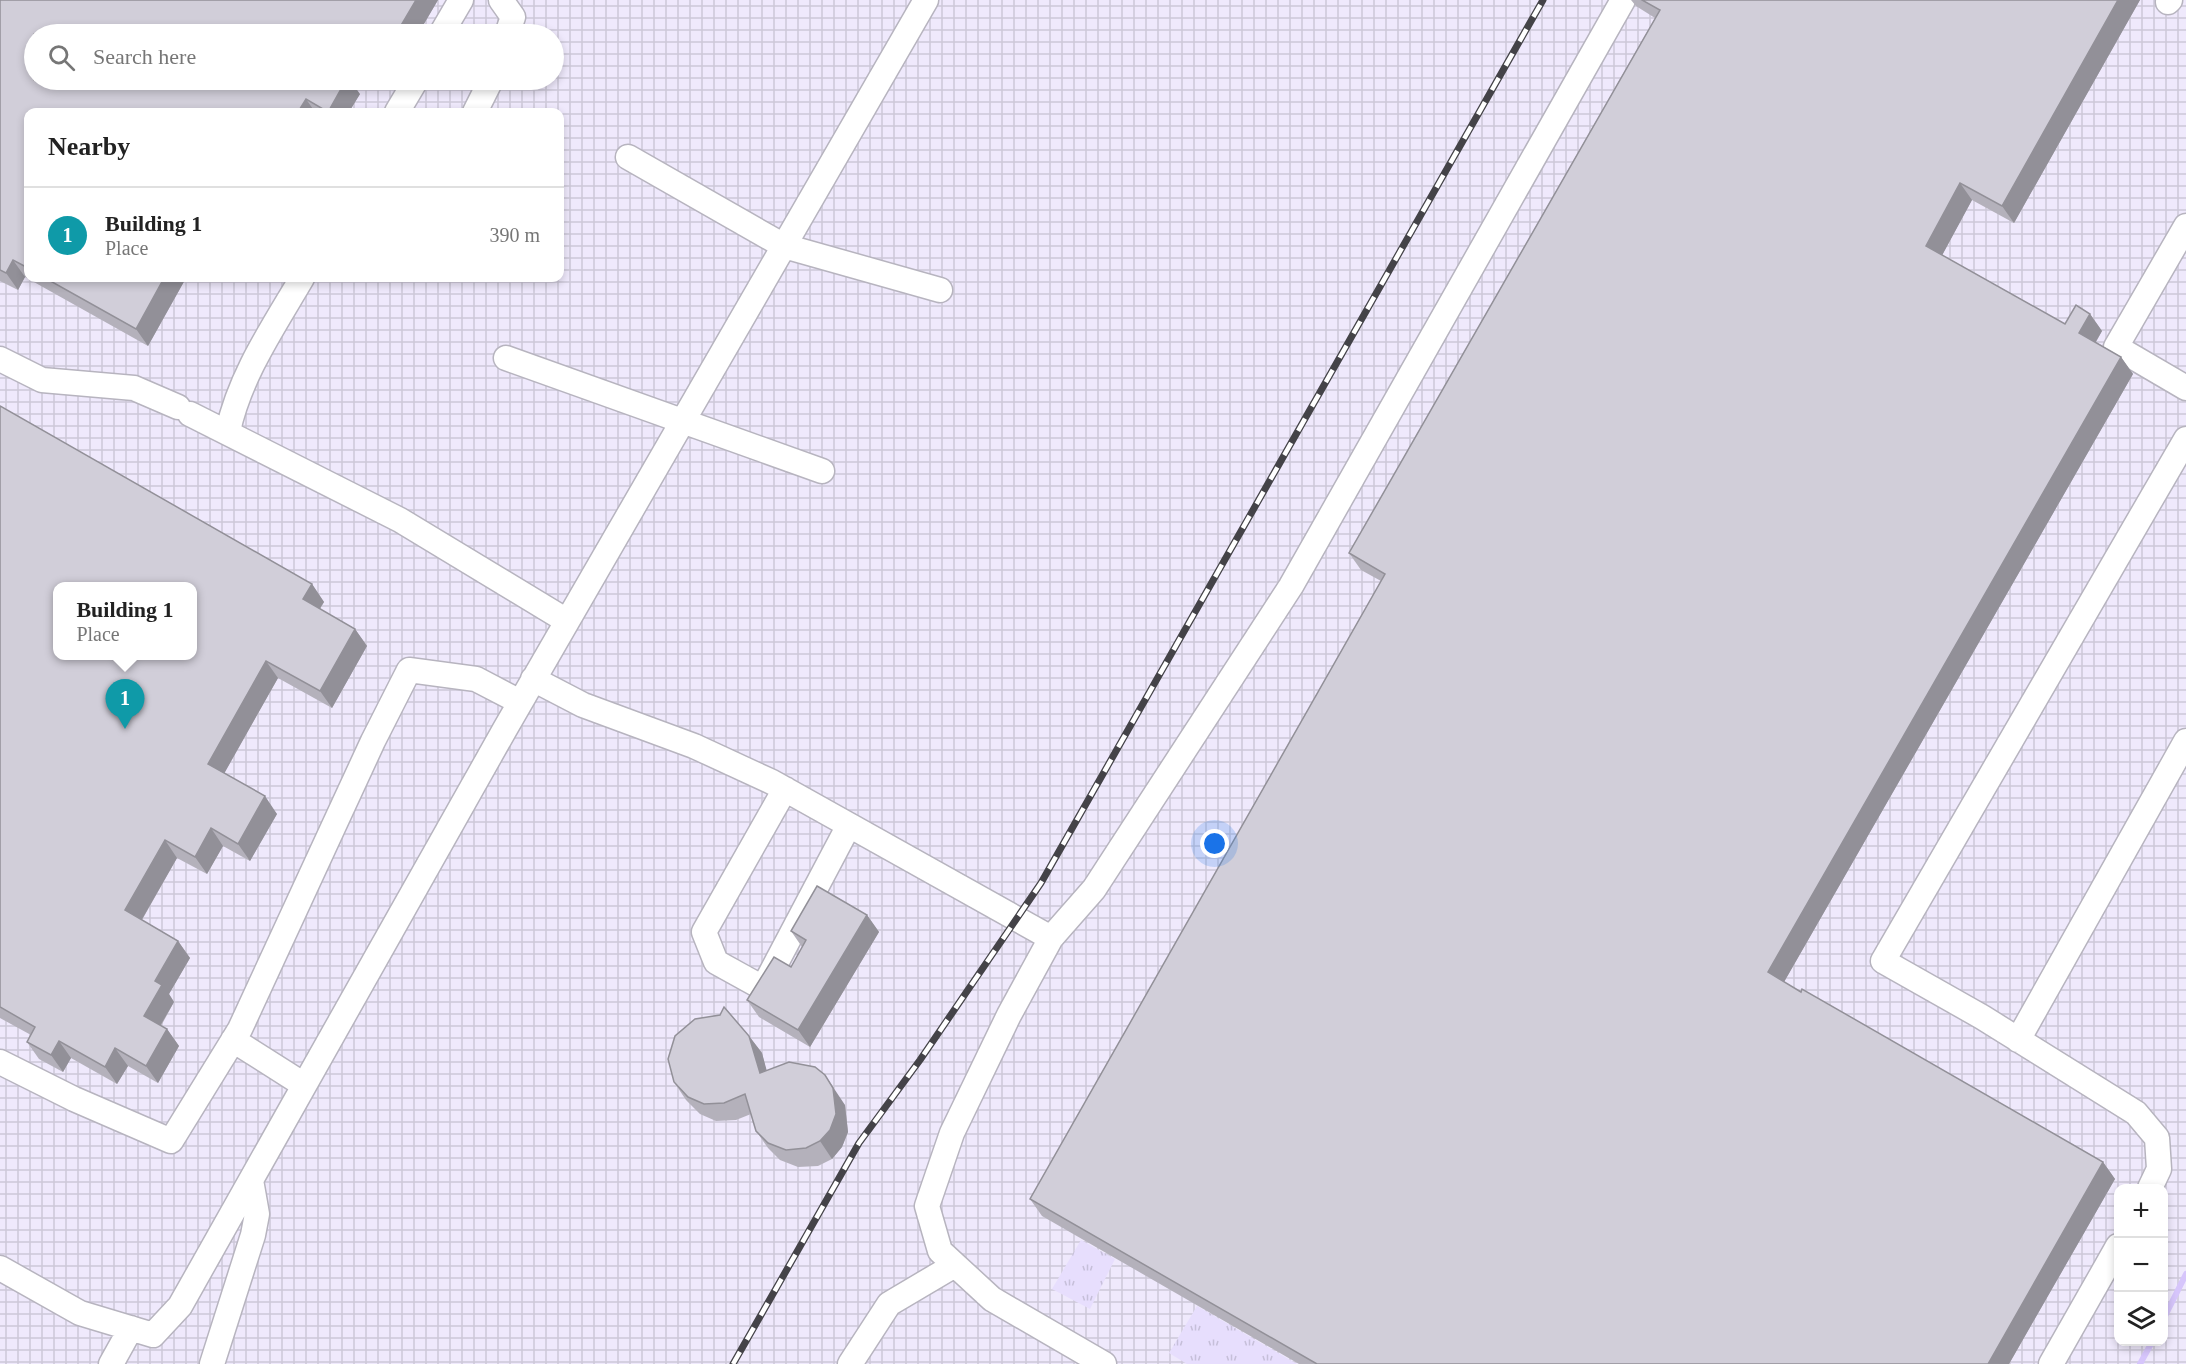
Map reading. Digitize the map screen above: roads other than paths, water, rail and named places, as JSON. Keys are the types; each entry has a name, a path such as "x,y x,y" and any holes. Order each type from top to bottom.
{"lane":[{"path":"447,24 461,0"},
{"path":"501,0 513,17 511,24"},
{"path":"0,1268 80,1313 153,1335 180,1306 533,679 926,0"},
{"path":"1104,1364 992,1299 940,1251 927,1206 952,1133 1009,1015 1051,938 1094,889 1291,586 1623,0"},
{"path":"399,108 410,90"},
{"path":"477,108 486,90"},
{"path":"628,157 784,246 940,290"},
{"path":"2186,226 2116,346 2186,388"},
{"path":"228,431 234,404 257,357 300,282"},
{"path":"506,357 822,471"},
{"path":"0,359 42,380 134,388 184,410 400,520 567,621"},
{"path":"2152,1184 2159,1169 2157,1138 2136,1113 2018,1040 1883,961 2186,439"},
{"path":"0,1062 74,1099 171,1141 233,1040 373,741 409,670 476,679 520,702"},
{"path":"533,679 583,705 694,746 785,789 1051,938"},
{"path":"2018,1040 2186,741"},
{"path":"785,789 704,932 716,962 763,988 849,825"},
{"path":"233,1040 304,1085"},
{"path":"212,1364 253,1235 257,1214 251,1180"},
{"path":"2051,1364 2114,1253"},
{"path":"850,1364 889,1304 955,1265"},
{"path":"111,1364 131,1328"}],"waterway":[{"path":"2168,1310 2186,1274"},
{"path":"2140,1364 2150,1346"}],"railway":[{"path":"733,1364 859,1143 920,1060 1041,883 1543,0"}],"place":[{"name":"Building 1","path":"125,729"}]}
